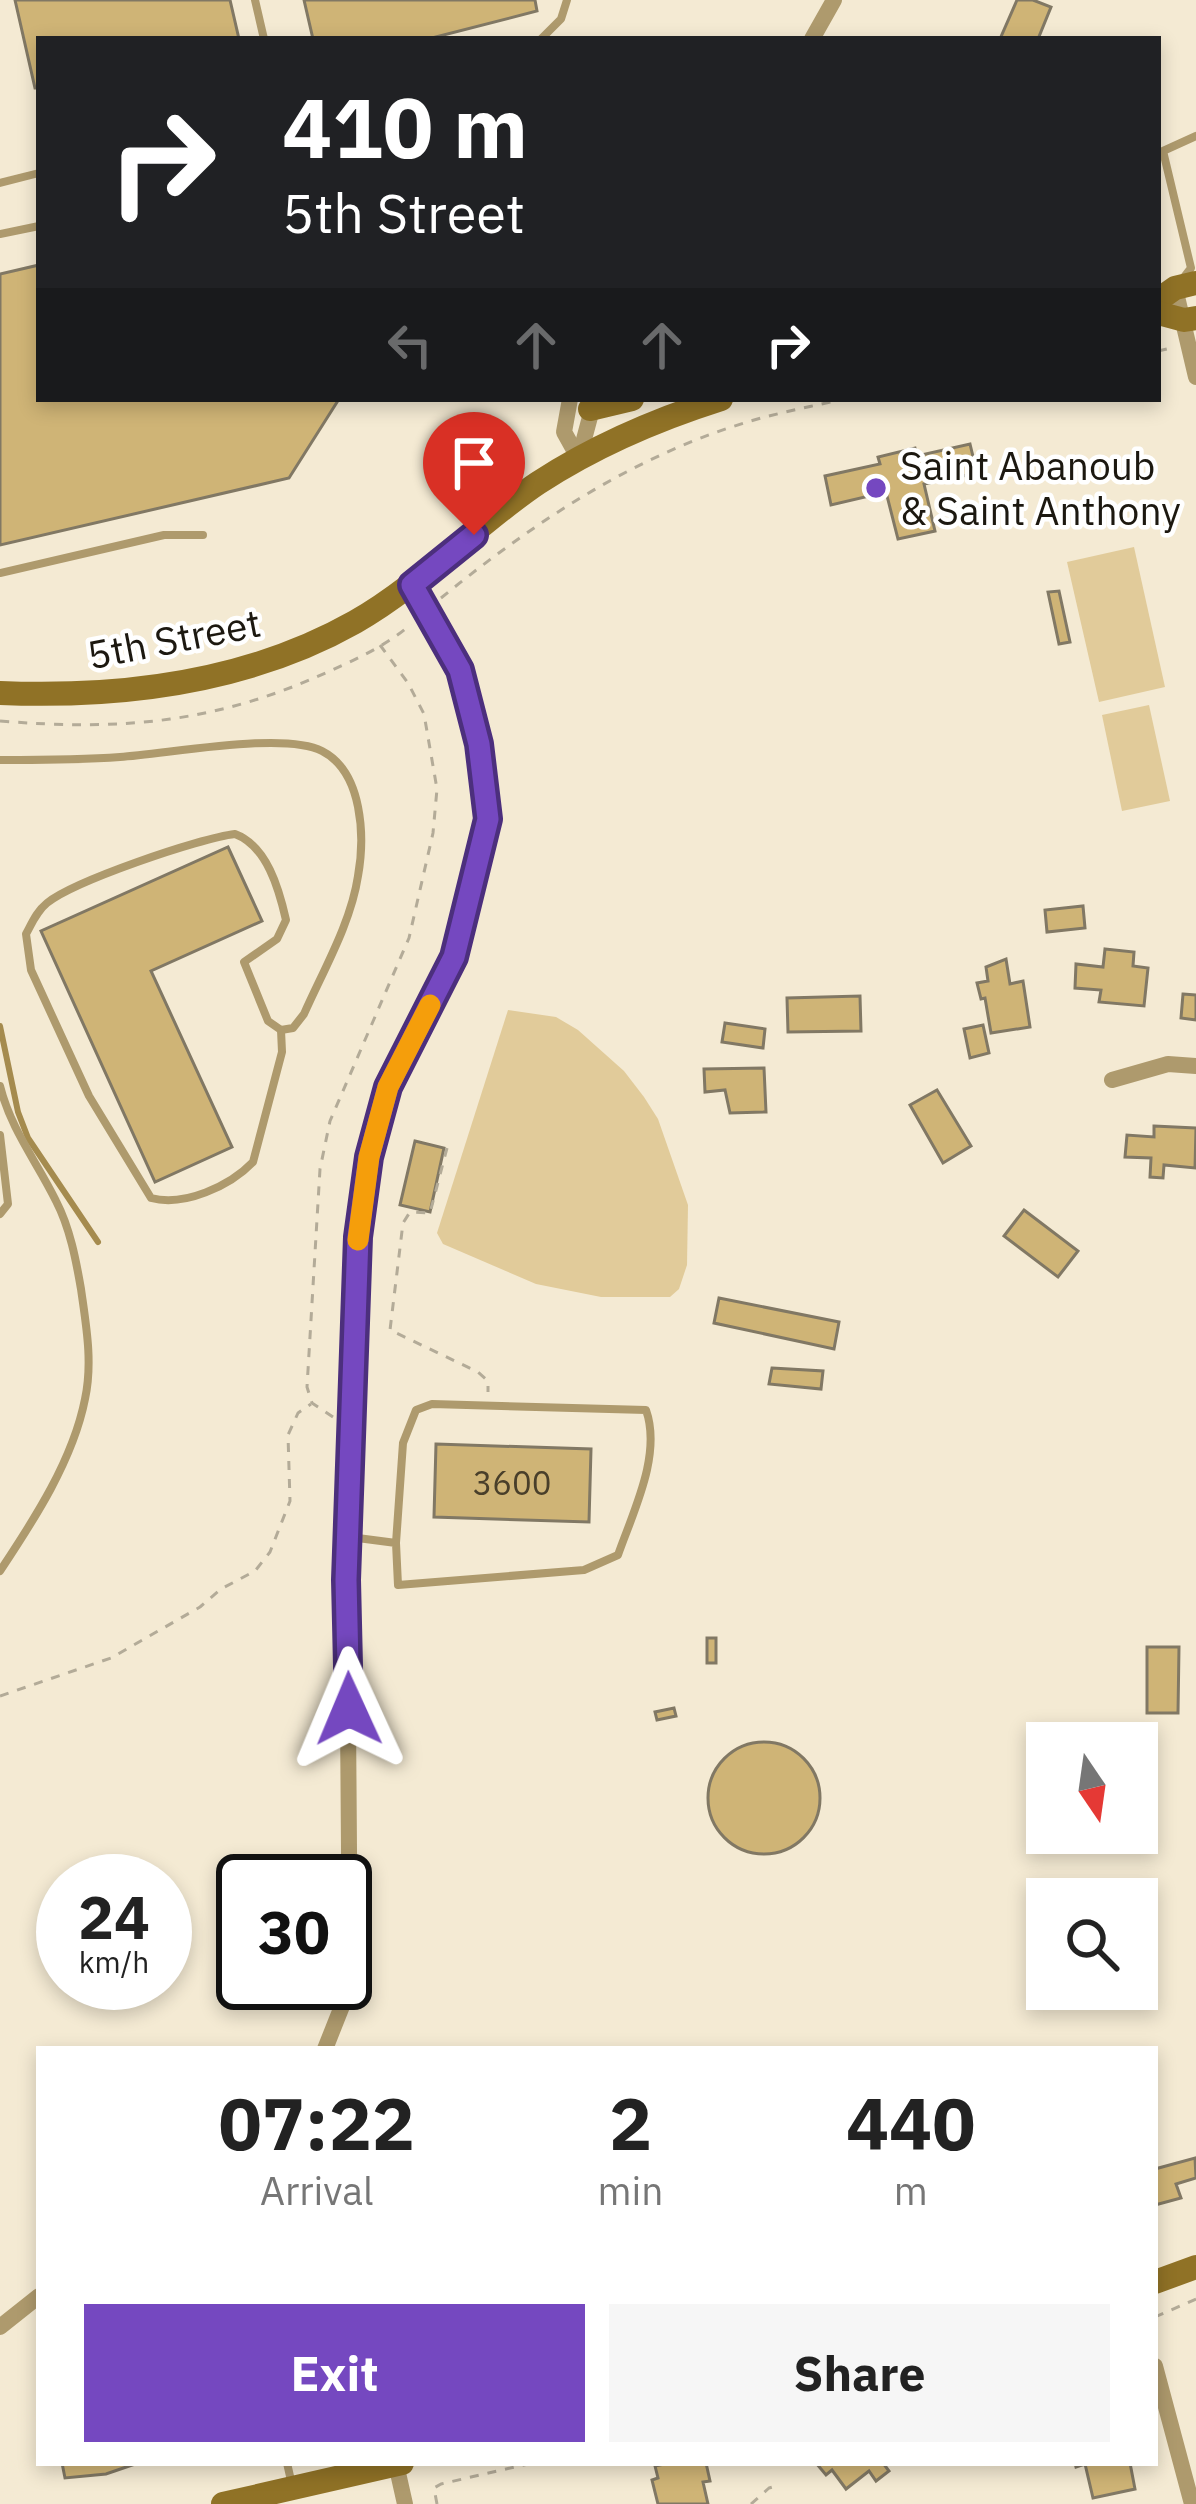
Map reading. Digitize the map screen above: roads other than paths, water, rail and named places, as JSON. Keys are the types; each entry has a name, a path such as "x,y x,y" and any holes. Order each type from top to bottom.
{"street":[{"path":"809,36 834,0"},
{"path":"1176,291 1190,319 1196,377"},
{"path":"579,459 585,402"},
{"name":"5th Street","path":"0,693 110,693 229,673 293,652 355,622 412,585 536,485 579,459 672,415 712,402"},
{"path":"326,2046 350,1986 348,1536 358,1237 369,1157 388,1087 454,957 488,819 479,744 460,670 412,585"},
{"path":"1112,1080 1168,1064 1196,1066"},
{"path":"1158,2281 1196,2267"},
{"path":"0,2326 36,2298"},
{"path":"1158,2377 1192,2504"},
{"path":"223,2504 290,2475 379,2466"},
{"path":"399,2466 405,2504"}],"lane":[{"path":"255,0 263,36"},
{"path":"544,36 561,20 567,0"},
{"path":"1176,291 1191,268 1163,151 1196,136"},
{"path":"0,183 36,174"},
{"path":"0,234 36,227"},
{"path":"0,573 164,536 203,535"},
{"path":"0,760 116,758 277,742 308,745 339,764 360,819 358,880 304,1014 292,1028 280,1030 268,1021 244,962 277,938 286,920 275,884 251,840 235,834 214,836 105,875 48,901 26,934 32,970 89,1096 151,1198 168,1203 185,1199 239,1176 253,1162 283,1052 280,1030"},
{"path":"0,1086 13,1128 57,1202 69,1234 89,1357 85,1400 58,1469 0,1570"},
{"path":"0,1135 8,1204 0,1214"},
{"path":"432,1404 646,1410 653,1430 642,1483 618,1555 584,1570 398,1585 396,1544 403,1443 416,1410 432,1404"},
{"path":"348,1536 396,1544"}],"waterway":[{"path":"0,1026 28,1138 98,1242"}],"place":[{"name":"Saint Abanoub & Saint Anthony","path":"876,488"}]}
